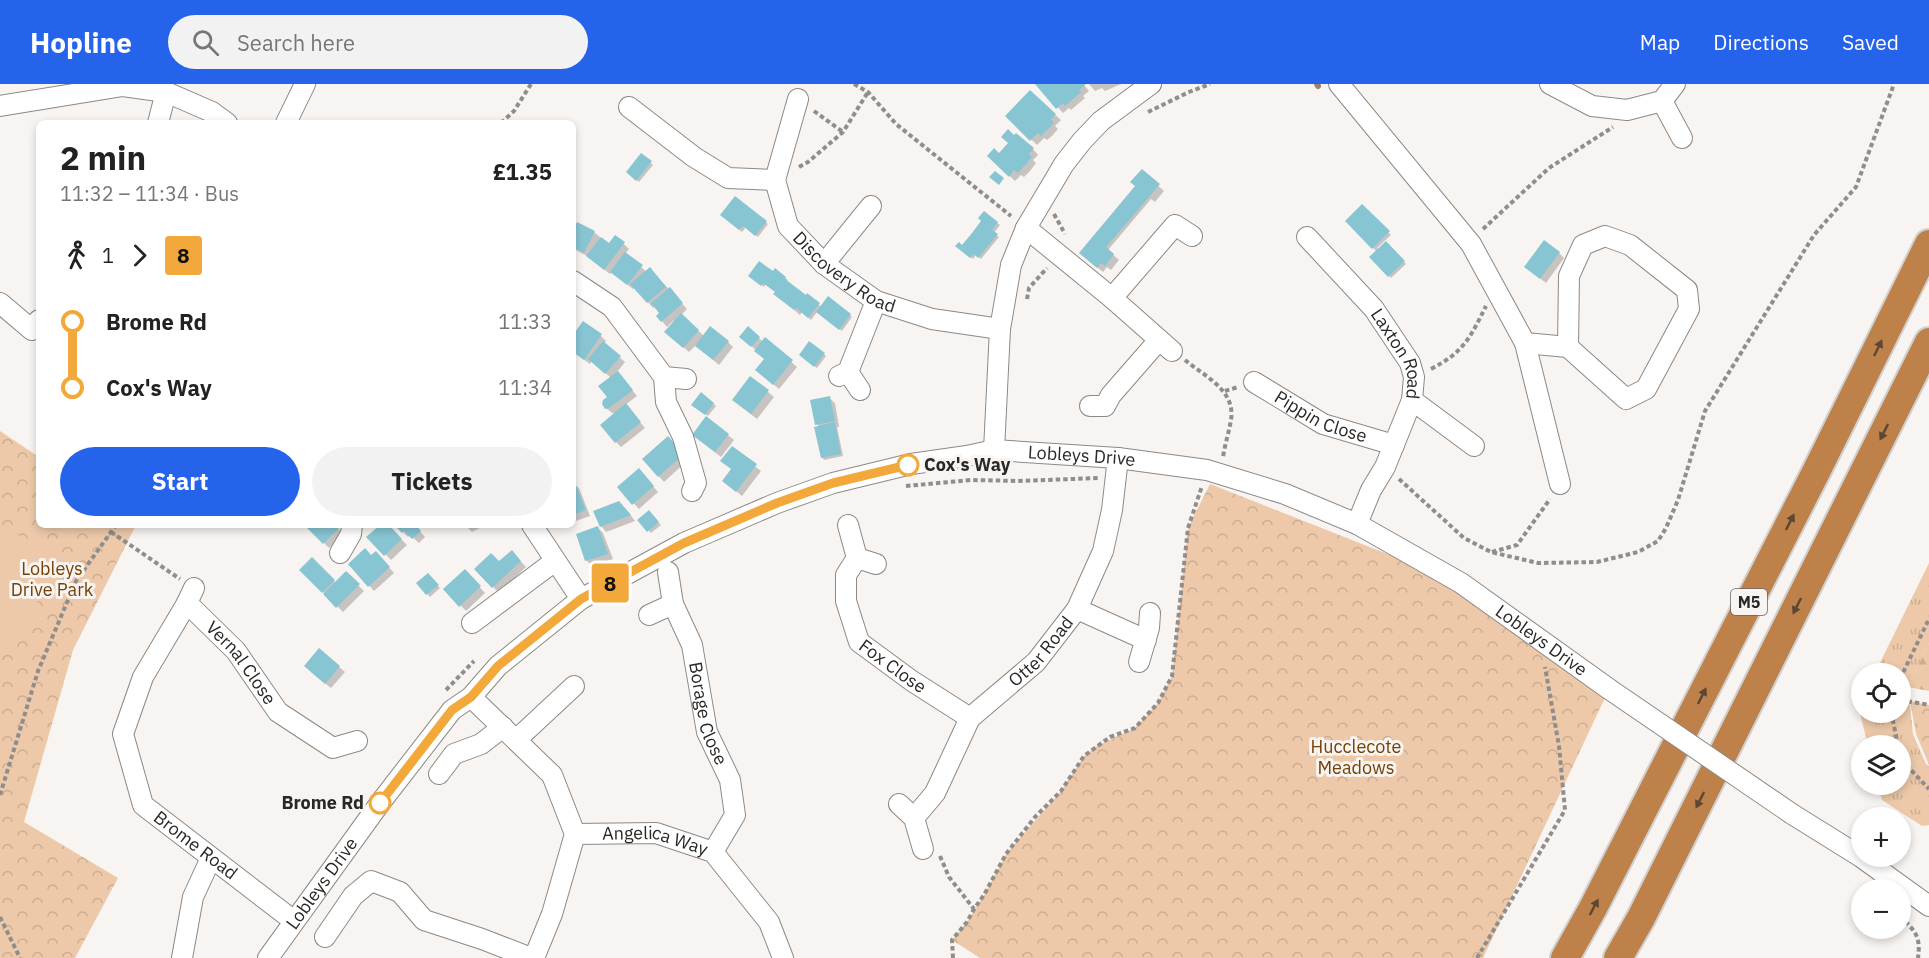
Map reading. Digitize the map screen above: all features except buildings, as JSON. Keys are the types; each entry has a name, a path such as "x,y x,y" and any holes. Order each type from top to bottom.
{"highway":[{"name":"M5","path":"1566,958 1813,478 1929,244"},
{"name":"M5","path":"1618,958 1647,908 1929,342"}],"street":[{"path":"287,120 305,84"},
{"path":"994,450 1000,329 1011,264 1026,228 1064,164 1082,141 1101,121 1151,84"},
{"path":"1339,84 1472,244 1525,344 1560,484"},
{"path":"1550,84 1592,106 1630,110 1662,101 1675,84"},
{"path":"0,106 123,86 166,92 212,112 223,120"},
{"path":"159,120 166,92"},
{"path":"629,107 694,157 728,178 775,180 798,99"},
{"path":"1662,101 1682,138"},
{"name":"Discovery Road","path":"775,180 788,226 824,264 876,301 932,319 1000,329"},
{"path":"824,264 871,206"},
{"path":"1112,298 1178,225"},
{"path":"1026,228 1166,345 1111,395 1105,406 1090,406"},
{"path":"1525,344 1568,347 1626,399 1646,389 1689,309 1687,290 1630,245 1605,236 1583,245 1569,276 1568,347"},
{"name":"Laxton Road","path":"1307,237 1374,309 1410,363 1414,377 1412,400 1385,467 1371,490 1357,524"},
{"path":"576,283 612,307 664,378 666,402 684,437 692,464 696,483 692,491"},
{"path":"860,390 844,374 876,301"},
{"path":"0,303 36,328"},
{"path":"664,378 686,379"},
{"name":"Pippin Close","path":"1254,382 1323,424 1394,445"},
{"path":"1412,400 1474,446"},
{"name":"Lobleys Drive","path":"268,958 380,803 452,710 471,697 498,666 581,599 684,543 777,503 833,483 911,464 994,450 1118,458 1207,470 1285,494 1357,524 1461,583 1609,689 1792,814 1862,857 1929,906"},
{"name":"Otter Road","path":"914,818 934,793 970,718 1036,662 1077,609 1103,551 1112,510 1118,458"},
{"path":"849,525 857,558 876,564"},
{"path":"340,553 351,534 352,528"},
{"path":"534,528 581,599"},
{"name":"Fox Close","path":"857,558 846,574 846,601 859,642 912,681 970,718"},
{"path":"472,623 555,561"},
{"name":"Borage Close","path":"668,572 673,604 692,645 707,732 730,780 735,815 713,852"},
{"name":"Vernal Close","path":"190,596 236,651 278,712 333,748 357,741"},
{"name":"Brome Road","path":"190,596 143,677 123,734 143,805 294,921"},
{"path":"648,615 673,604"},
{"path":"1077,609 1146,640"},
{"path":"1139,663 1146,640 1150,613"},
{"path":"439,774 454,754 509,734 574,686"},
{"path":"325,937 353,896 371,881 400,892 424,920 532,958 552,914 575,834 552,775 471,697"},
{"path":"899,804 914,818 923,849"},
{"name":"Angelica Way","path":"575,834 656,833 713,852 769,922 783,958"},
{"path":"182,958 193,897 211,858"}],"path":[{"path":"504,120 514,111 531,84"},
{"path":"854,84 868,92 896,124 1026,228"},
{"path":"1138,117 1210,84"},
{"path":"1385,467 1464,538 1491,552 1538,563 1597,562 1638,552 1658,540 1678,500 1705,411 1814,235 1856,187 1894,84"},
{"path":"775,180 808,162 843,132 868,92"},
{"path":"798,99 843,132"},
{"path":"1472,244 1479,233 1549,168 1630,115 1630,110"},
{"path":"1053,208 1055,217 1068,237 1067,248 1059,256"},
{"path":"1414,377 1452,357 1470,338 1494,288"},
{"path":"1166,345 1225,391 1232,417 1224,452"},
{"path":"953,958 952,940 984,895 1005,854 1035,817 1061,791 1084,756 1110,737 1134,728 1158,703 1172,676 1188,528 1207,470"},
{"path":"1491,552 1517,545 1560,484"},
{"path":"0,795 38,670 71,591 114,528"},
{"path":"111,532 190,596"},
{"path":"1908,663 1929,620"},
{"path":"1477,958 1565,810 1559,746 1543,657"},
{"path":"1911,702 1929,705"},
{"path":"1911,770 1929,789"},
{"path":"923,849 939,854 949,877 974,909"},
{"path":"0,917 20,958"},
{"path":"1911,928 1919,939 1918,958"}],"green space":[{"name":"Lobleys Drive Park","path":"0,431 36,455 36,528 134,528 73,650 24,822 118,878 75,958 0,958"},
{"name":"Hucclecote Meadows","path":"1210,484 1461,583 1609,689 1483,958 980,958 952,940 984,895 1006,854 1061,791 1084,756 1097,746 1135,728 1158,703 1172,676 1188,528"},
{"path":"0,527 60,555 16,647 0,640"},
{"path":"1929,563 1929,643 1911,681 1911,663 1880,663"},
{"path":"1929,643 1929,691 1911,688 1911,681"},
{"path":"1911,701 1929,705 1929,765 1916,734"},
{"path":"1911,715 1913,734 1929,766 1929,825 1922,826 1911,819 1911,807 1893,807 1882,800 1881,795 1911,795 1911,735 1865,735 1862,723 1911,723"}],"bus line":[{"name":"8","path":"380,803 452,710 471,697 498,666 581,599 684,543 777,503 833,483 908,465"}],"place":[{"name":"Cox's Way","path":"908,465"},
{"name":"Brome Rd","path":"380,803"}]}
